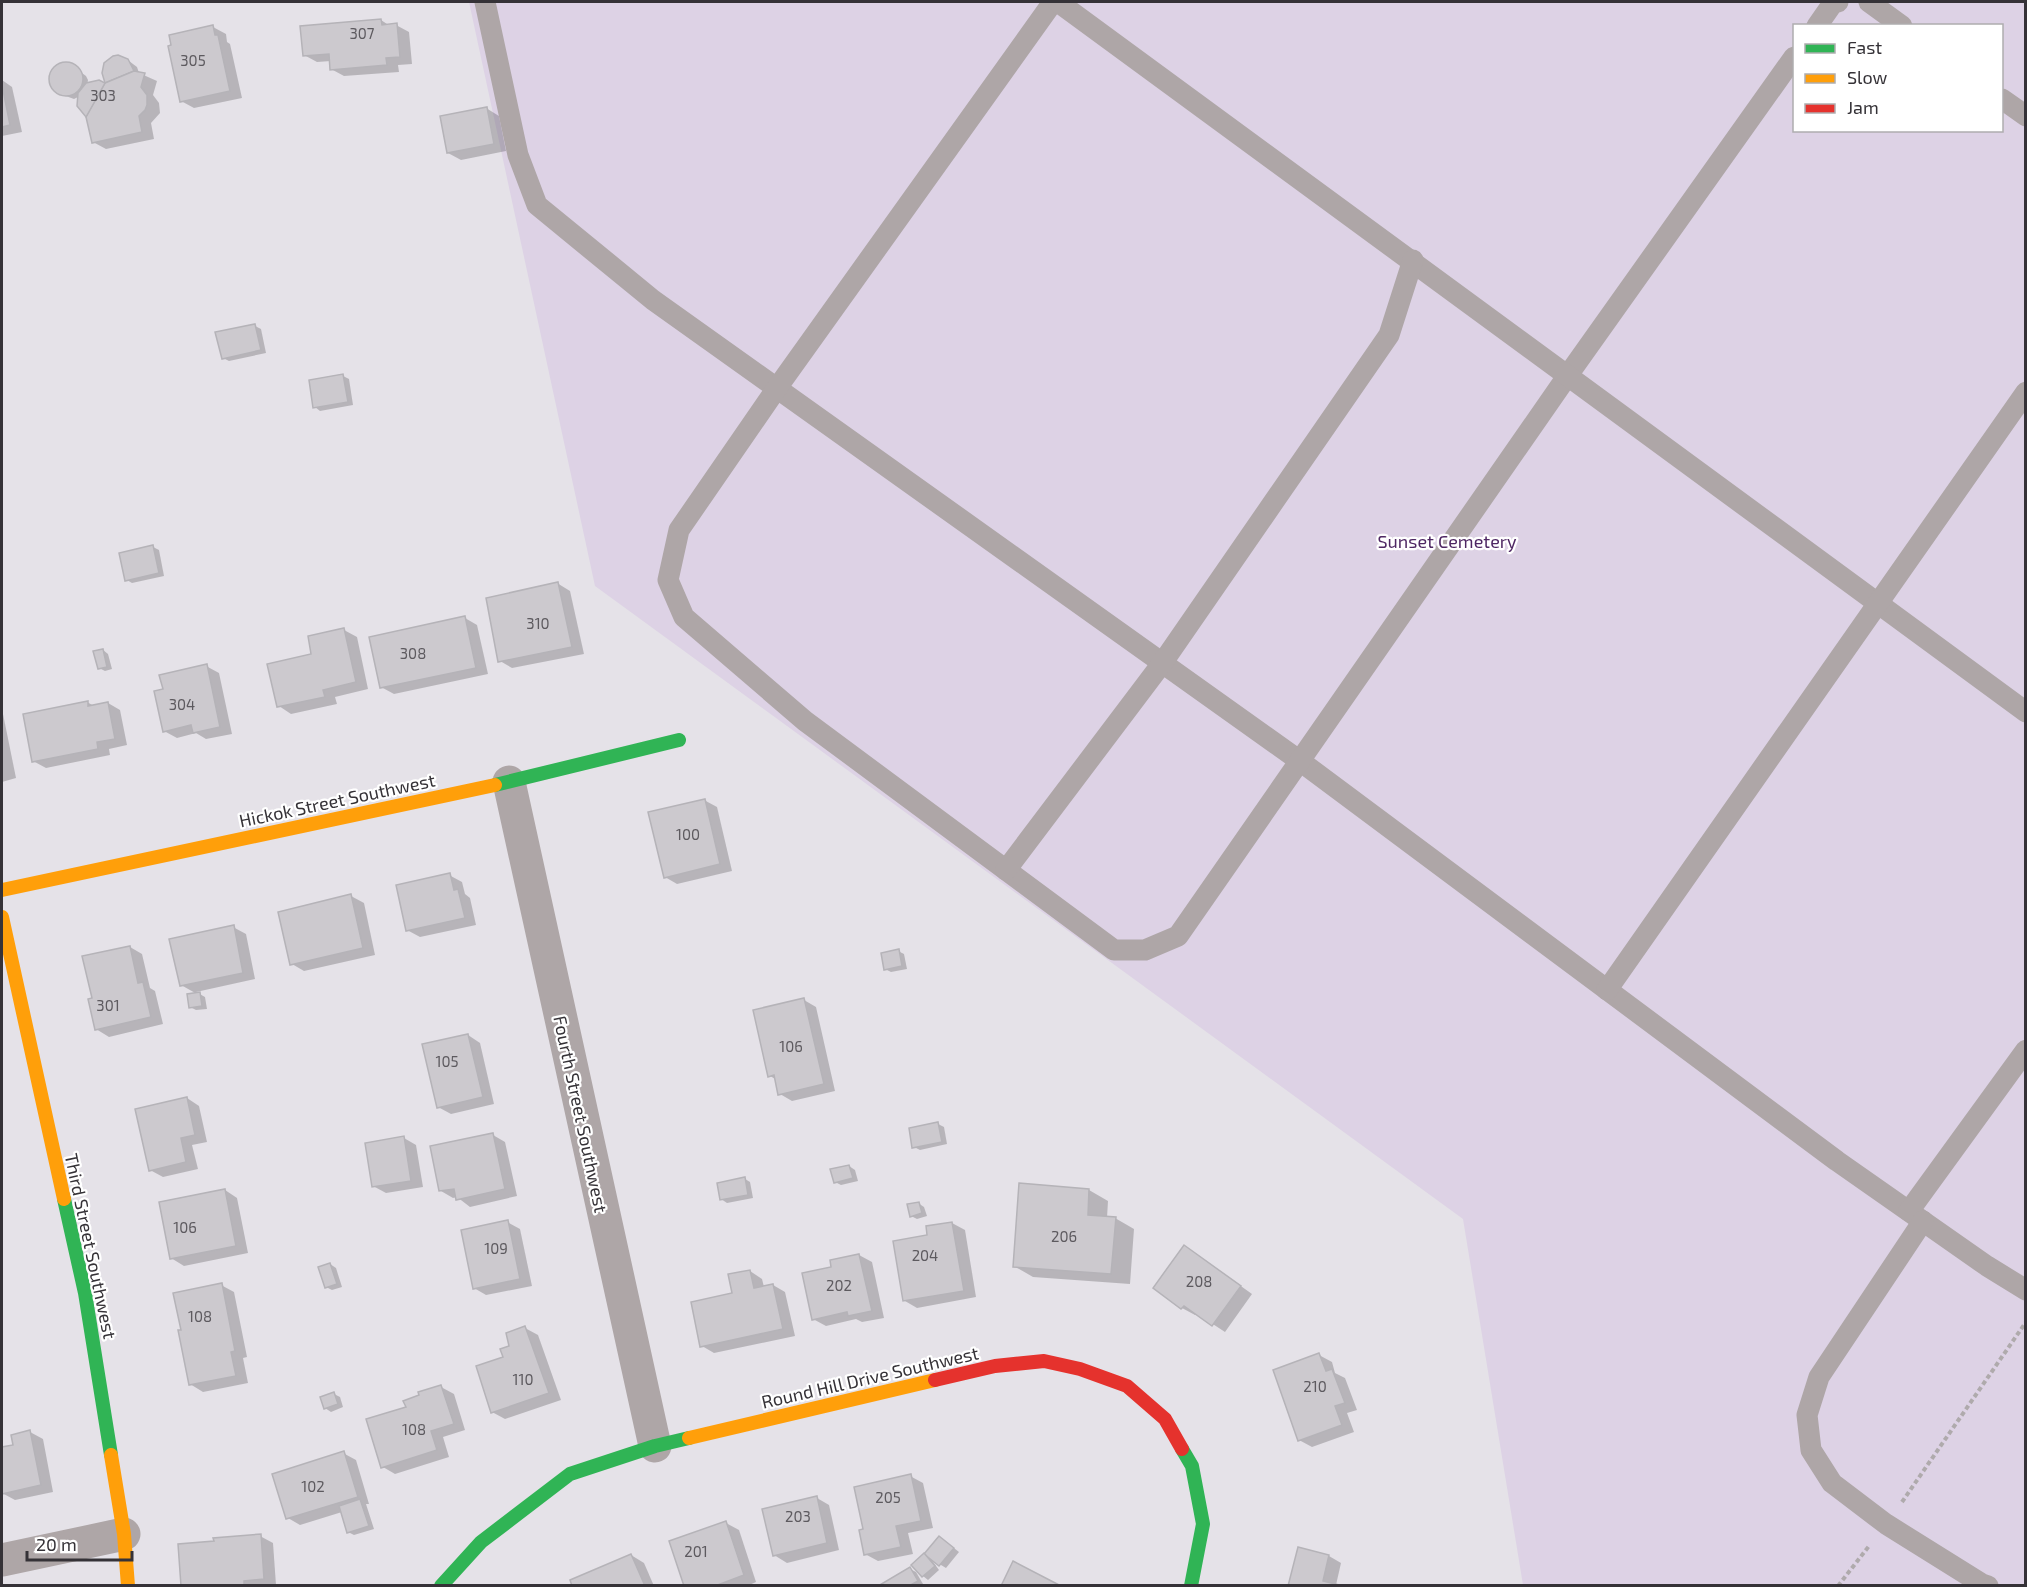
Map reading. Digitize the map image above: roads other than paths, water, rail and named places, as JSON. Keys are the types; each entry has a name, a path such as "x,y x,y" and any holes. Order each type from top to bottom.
{"street":[{"name":"Hickok Street Southwest","path":"2,890 509,782 680,740"},
{"name":"Fourth Street Southwest","path":"509,782 655,1446"},
{"name":"Third Street Southwest","path":"2,917 85,1293 124,1534 128,1586"},
{"name":"Round Hill Drive Southwest","path":"441,1586 481,1542 570,1474 655,1446 995,1366 1044,1361 1080,1369 1126,1386 1165,1419 1192,1466 1203,1524 1191,1586"},
{"path":"2,1560 124,1534"}],"lane":[{"path":"485,2 518,155 537,205 653,300 1300,761 1837,1161 2025,1290"},
{"path":"1053,2 777,388 679,530 668,580 684,617 805,721 1114,950 1145,950 1178,936 1568,375 1793,58"},
{"path":"1058,2 1413,260 2025,712"},
{"path":"1818,24 1833,3 1838,2"},
{"path":"1869,2 1899,24"},
{"path":"2003,100 2025,116"},
{"path":"1006,870 1163,662 1389,335 1413,260"},
{"path":"1606,990 2025,392"},
{"path":"1988,1586 1886,1524 1832,1483 1811,1450 1807,1414 1819,1377 1916,1216 2025,1050"}],"park label":[{"name":"Sunset Cemetery","path":"1447,541"}]}
